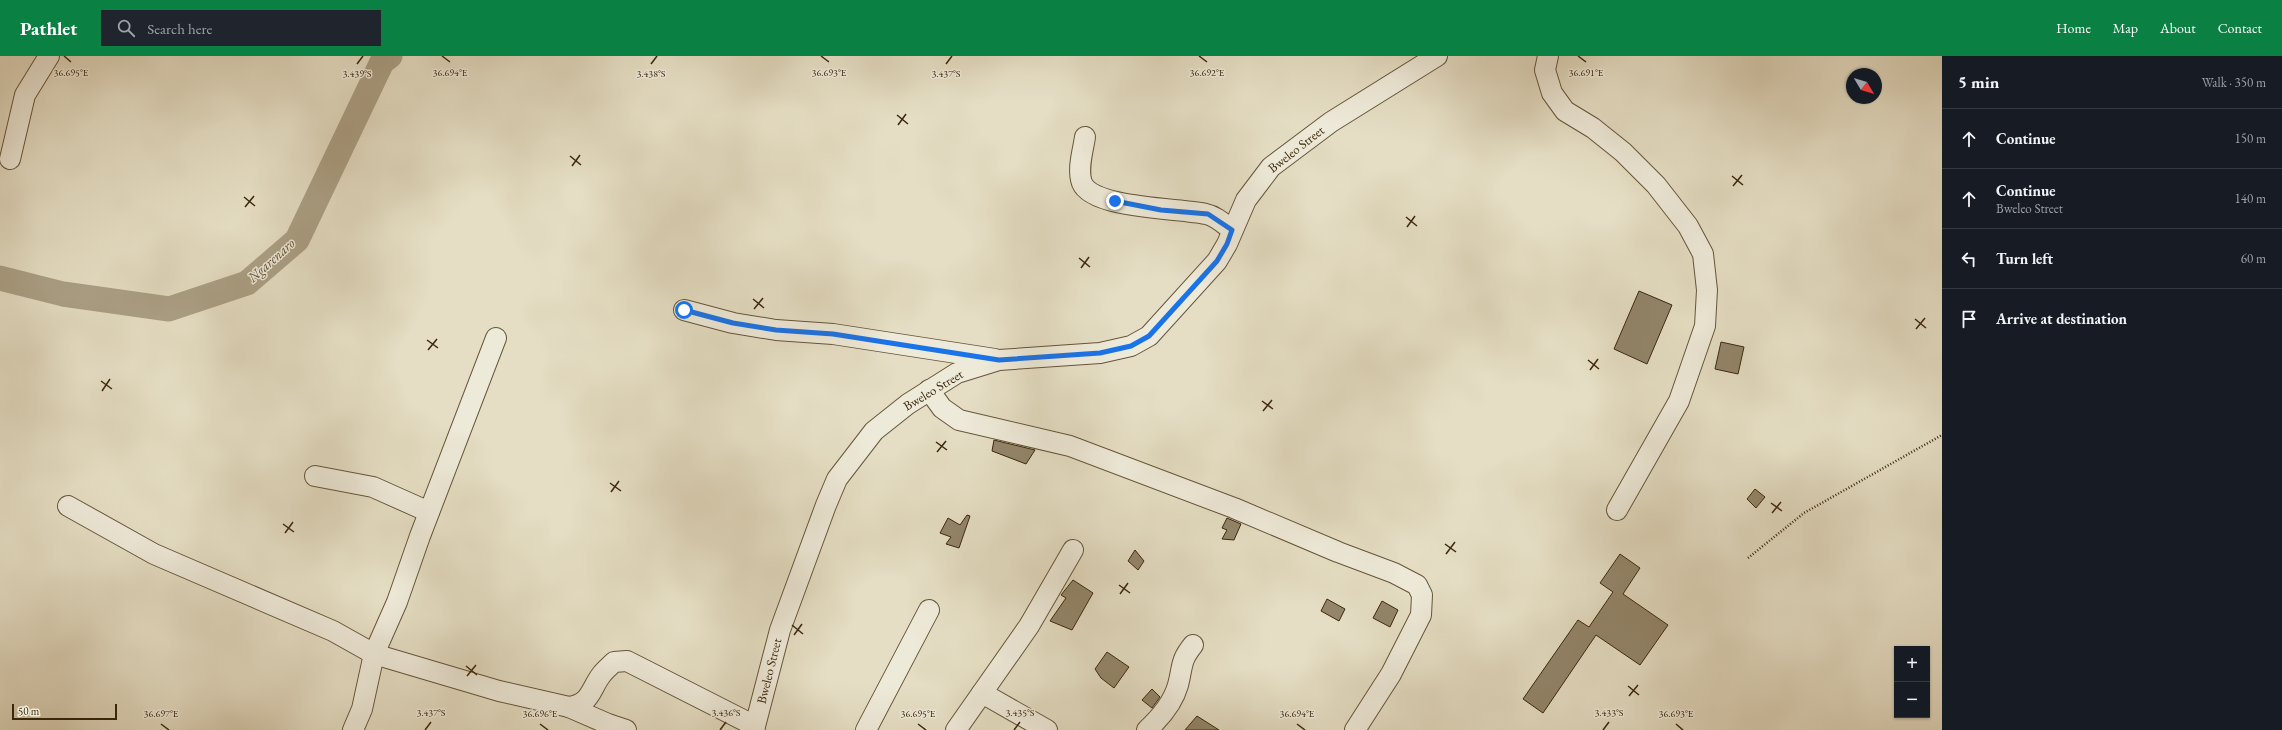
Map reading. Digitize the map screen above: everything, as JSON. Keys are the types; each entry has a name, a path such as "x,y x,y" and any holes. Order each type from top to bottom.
{"street":[{"path":"10,159 24,95 49,56"},
{"name":"Bweleo Street","path":"754,728 780,630 837,479 874,431 929,390 957,373 999,360 1100,353 1131,346 1149,336 1217,261 1227,244 1246,200 1271,167 1331,122 1437,56"},
{"path":"1548,56 1545,70 1552,92 1565,111 1593,128 1623,152 1656,185 1688,226 1703,254 1707,290 1705,326 1679,401 1617,510"},
{"path":"1085,138 1080,168 1082,184 1091,193 1101,198 1161,210 1208,214 1232,230"},
{"path":"684,310 733,323 776,330 833,334 999,360"},
{"path":"353,730 364,703 369,668 374,654 397,602 429,512 496,338"},
{"path":"929,390 942,408 959,420 1070,446 1234,508 1417,585 1422,595 1421,614 1391,674 1355,730"},
{"path":"315,476 373,487 429,512"},
{"path":"68,506 154,554 333,630 374,654 499,691 569,707 626,730"},
{"path":"956,730 1029,626 1073,550"},
{"path":"866,730 929,610"},
{"path":"1146,730 1157,721 1173,698 1183,658 1192,645"},
{"path":"569,707 580,705 589,697 602,674 614,662 627,661 754,728"},
{"path":"982,693 1047,730"}],"path":[{"path":"1748,558 1804,513 1942,435"}],"building":[{"path":"1639,291 1672,305 1647,364 1614,349"},
{"path":"1721,342 1744,347 1738,374 1715,369"},
{"path":"994,440 1035,450 1026,464 992,451"},
{"path":"1755,489 1765,497 1756,508 1747,499"},
{"path":"967,515 970,516 959,548 946,544 951,537 940,533 948,518 960,525"},
{"path":"1227,518 1241,524 1234,540 1222,539 1227,530 1222,528"},
{"path":"1135,550 1144,561 1138,570 1128,561"},
{"path":"1620,554 1640,568 1623,594 1668,625 1640,665 1596,635 1543,713 1523,699 1578,620 1589,627 1613,592 1600,583"},
{"path":"1073,580 1093,593 1072,630 1050,621 1066,598 1061,595"},
{"path":"1327,599 1345,609 1339,621 1321,611"},
{"path":"1382,601 1398,610 1390,627 1373,618"},
{"path":"1107,652 1129,667 1114,688 1101,678 1095,669"},
{"path":"1152,689 1160,697 1152,708 1142,700"},
{"path":"1197,716 1219,730 1185,730"}],"waterway":[{"name":"Ngarenaro","path":"0,278 63,294 169,309 247,283 297,240 382,62 390,56"}],"route":[{"path":"684,310 733,323 776,330 833,334 999,360 1100,353 1131,346 1149,336 1204,276 1217,261 1227,244 1232,230 1223,222 1208,214 1189,211 1161,210 1115,201"}]}
